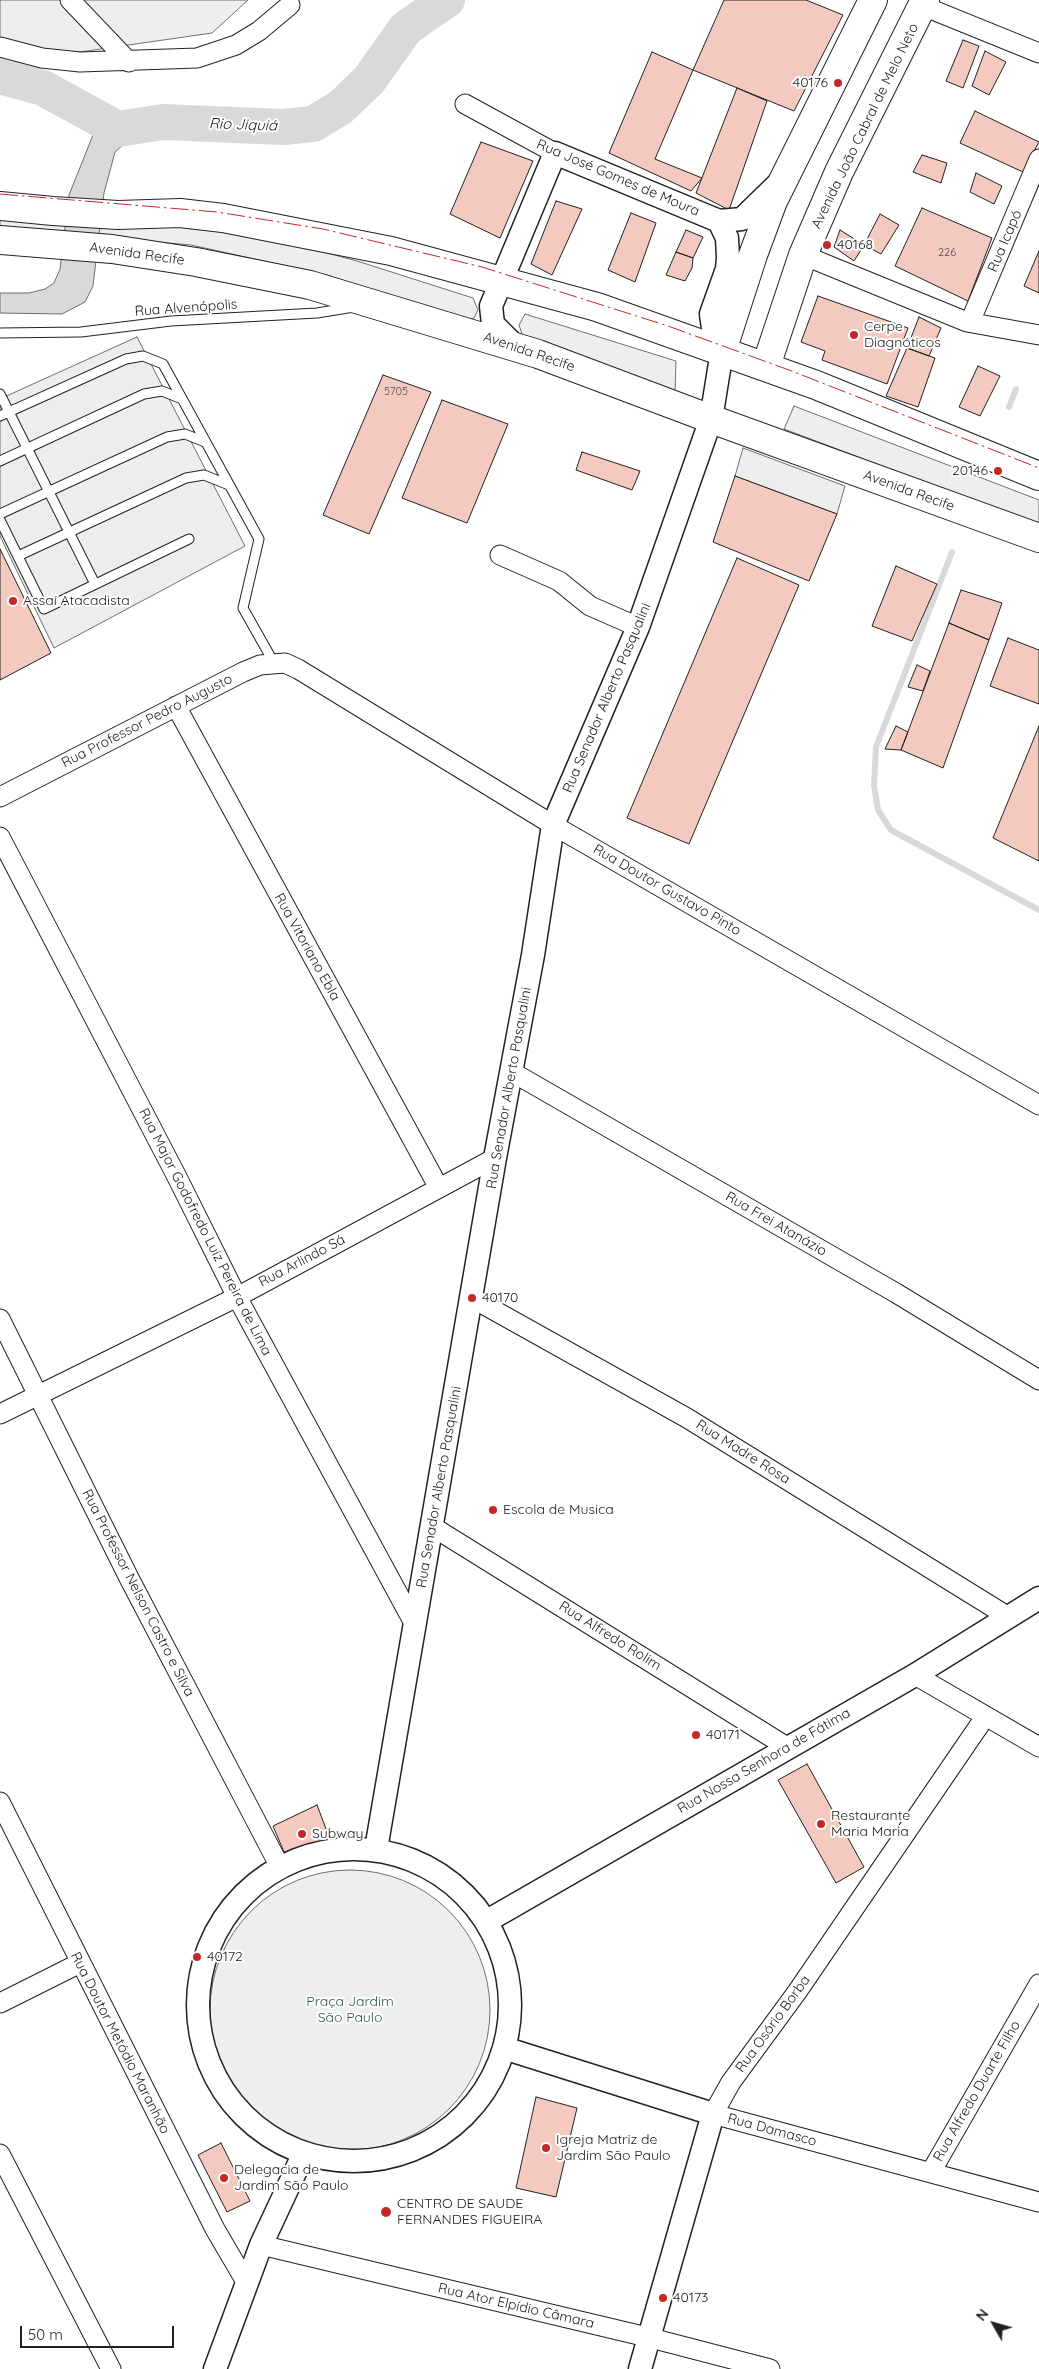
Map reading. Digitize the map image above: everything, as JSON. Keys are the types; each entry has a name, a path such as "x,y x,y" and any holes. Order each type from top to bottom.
{"main road":[{"path":"722,351 753,254 773,201 872,0"},
{"name":"Avenida João Cabral de Melo Neto","path":"766,366 803,255 839,172 924,3"},
{"path":"0,206 118,215 180,214 223,218 391,251 597,307 766,366 1039,476"},
{"name":"Avenida Recife","path":"0,240 112,249 196,262 310,285 517,347 1039,538"}],"street":[{"path":"70,0 129,62"},
{"path":"924,3 1039,53"},
{"path":"0,47 42,58 80,62 129,62 197,58 221,52 236,45 259,30 290,5"},
{"name":"Rua José Gomes de Moura","path":"464,104 555,153 719,221"},
{"path":"517,347 498,331 491,316 491,306 555,153"},
{"name":"Rua Icapó","path":"970,322 1039,159"},
{"path":"722,351 711,325 711,314 727,269 728,258 727,238 719,221 736,221 746,216 786,175"},
{"path":"803,255 944,314 970,322 1039,335"},
{"name":"Rua Senador Alberto Pasqualini","path":"376,1849 433,1527 495,1158 512,1072 553,825 638,627 711,419 722,351"},
{"path":"500,555 559,582 590,606 638,627"},
{"name":"Rua Doutor Gustavo Pinto","path":"274,662 285,663 298,669 553,825 1039,1105"},
{"name":"Rua Professor Pedro Augusto","path":"0,796 243,672 274,662"},
{"name":"Rua Vitoriano Ebla","path":"176,706 438,1188"},
{"name":"Rua Major Godofredo Luiz Pereira de Lima","path":"0,837 177,1177 237,1297 415,1625"},
{"name":"Rua Frei Atanázio","path":"512,1072 887,1288 1039,1380"},
{"name":"Rua Arlindo Sá","path":"0,1414 237,1297 495,1158"},
{"name":"Rua Madre Rosa","path":"472,1298 687,1418 1007,1616"},
{"name":"Rua Professor Nelson Castro e Silva","path":"0,1319 129,1578 280,1867"},
{"name":"Rua Alfredo Rolim","path":"433,1527 787,1747"},
{"name":"Rua Nossa Senhora de Fátima","path":"487,1921 787,1747 916,1675 1007,1616 1039,1598"},
{"path":"916,1675 1039,1747"},
{"name":"Rua Osório Borba","path":"640,2369 713,2114 731,2082 796,1992 985,1717"},
{"name":"Rua Doutor Metódio Maranhão","path":"0,1802 215,2229 246,2282"},
{"path":"348,1848 376,1849 423,1863 463,1891 487,1921 507,1968 511,2022 507,2049 486,2088 456,2124 416,2149 371,2161 324,2158 304,2153 259,2130 233,2106 214,2077 204,2052 198,2025 200,1980 214,1935 246,1888 280,1867 301,1857 327,1850 348,1848"},
{"path":"0,2003 80,1963"},
{"name":"Rua Alfredo Duarte Filho","path":"931,2172 1039,1984"},
{"name":"Rua Damasco","path":"507,2049 713,2114 1039,2202"},
{"path":"215,2369 261,2245 304,2153"},
{"path":"0,2154 111,2369"},
{"name":"Rua Ator Elpídio Câmara","path":"261,2245 648,2337 770,2369"}],"lane":[{"name":"Rua Alvenópolis","path":"0,333 81,332 148,324 317,313 374,304"},
{"path":"4,414 113,364 143,356 162,364 259,539 243,608 274,662"},
{"path":"0,461 144,394 162,391 182,399"},
{"path":"0,394 4,414 27,448 95,584"},
{"path":"0,514 167,437 185,434 205,442"},
{"path":"18,556 186,478 204,475 229,485"},
{"path":"0,520 44,609 189,539"}],"green space":[{"path":"0,0 248,0 212,33 66,54 0,45"},
{"path":"0,215 233,228 357,261 473,298 478,310 474,318 463,321 327,275 191,245 0,228"},
{"path":"525,314 676,361 675,393 528,341 522,334 519,325"},
{"path":"794,406 1039,500 1039,525 784,429"},
{"name":"Praça Jardim São Paulo","path":"364,1870 404,1880 416,1886 439,1902 458,1921 467,1932 480,1956 488,1983 490,2010 488,2037 480,2064 467,2088 449,2109 428,2127 404,2140 364,2150 336,2150 296,2140 272,2127 251,2109 233,2088 220,2064 212,2037 210,1996 220,1956 233,1932 251,1911 272,1893 296,1880 323,1872"}],"shaded area":[{"path":"97,125 118,129 133,136 115,152 104,193 93,286 85,302 62,314 0,313 0,293 29,293 45,289 54,283 60,269 69,195"},
{"path":"137,337 245,546 54,648 0,536 0,395 2,398"},
{"path":"743,448 845,486 837,514 735,476"}],"building":[{"path":"724,0 806,0 843,15 794,111 693,70"},
{"path":"963,40 979,46 963,88 946,81"},
{"path":"985,51 1006,62 989,95 972,86"},
{"path":"652,52 693,70 655,159 702,178 691,191 609,153"},
{"path":"737,88 767,101 729,210 696,193"},
{"path":"975,111 1039,142 1023,172 960,143"},
{"path":"481,142 533,161 500,238 450,214"},
{"path":"922,155 947,163 941,183 913,172"},
{"path":"976,173 1002,186 994,204 970,192"},
{"path":"556,201 582,209 552,275 531,264"},
{"path":"922,208 992,238 968,301 895,266"},
{"path":"631,213 656,223 635,282 608,270"},
{"path":"880,214 899,225 881,254 864,245"},
{"path":"686,230 703,237 693,258 676,252"},
{"path":"840,230 864,245 854,261 834,247"},
{"path":"1039,251 1039,293 1024,286"},
{"path":"676,252 693,258 692,268 685,281 666,275"},
{"name":"Cerpe Diagnóticos","path":"818,296 908,328 887,384 822,360 825,351 801,342"},
{"path":"919,317 941,328 929,356 907,348"},
{"path":"907,348 935,358 918,407 886,396"},
{"path":"978,366 1000,376 980,416 959,407"},
{"path":"383,375 431,392 369,534 323,515"},
{"path":"442,400 508,424 467,523 402,498"},
{"path":"582,452 640,471 632,490 576,470"},
{"path":"735,476 837,514 809,581 713,542"},
{"name":"Assaí Atacadista","path":"0,549 51,653 0,680"},
{"path":"737,558 799,585 689,844 627,818"},
{"path":"896,566 937,584 912,641 872,626"},
{"path":"961,590 1002,603 989,640 949,623"},
{"path":"949,623 989,640 943,768 901,750"},
{"path":"1008,638 1039,650 1039,704 990,686"},
{"path":"917,665 930,671 923,691 908,687"},
{"path":"896,726 908,732 901,750 885,749"},
{"path":"1039,726 1039,861 993,838"},
{"name":"Restaurante Maria Maria","path":"807,1764 864,1867 836,1883 778,1780"},
{"name":"Subway","path":"317,1805 331,1842 284,1852 273,1826"},
{"name":"Igreja Matriz de Jardim São Paulo","path":"536,2097 577,2108 556,2197 516,2188"},
{"name":"Delegacia de Jardim São Paulo","path":"221,2143 250,2201 227,2212 198,2155"}],"waterway":[{"name":"Rio Jiquiá","path":"0,76 43,88 118,129 163,122 283,127 313,124 341,107 369,80 406,28 447,0"},
{"path":"1009,407 1016,389"},
{"path":"952,552 876,747 874,785 878,810 891,830 1039,910"}],"power":[{"path":"0,194 217,212 323,229 482,267 668,326 789,370 1039,468"}],"place":[{"name":"40176","path":"838,83"},
{"name":"40168","path":"827,245"},
{"name":"Cerpe Diagnóticos","path":"854,335"},
{"name":"20146","path":"998,471"},
{"name":"Assaí Atacadista","path":"13,601"},
{"name":"40170","path":"472,1298"},
{"name":"Escola de Musica","path":"493,1510"},
{"name":"40171","path":"696,1735"},
{"name":"Restaurante Maria Maria","path":"821,1824"},
{"name":"Subway","path":"302,1834"},
{"name":"40172","path":"197,1957"},
{"name":"Igreja Matriz de Jardim São Paulo","path":"546,2148"},
{"name":"Delegacia de Jardim São Paulo","path":"224,2178"},
{"name":"CENTRO DE SAUDE FERNANDES FIGUEIRA","path":"386,2212"},
{"name":"40173","path":"663,2298"}]}
